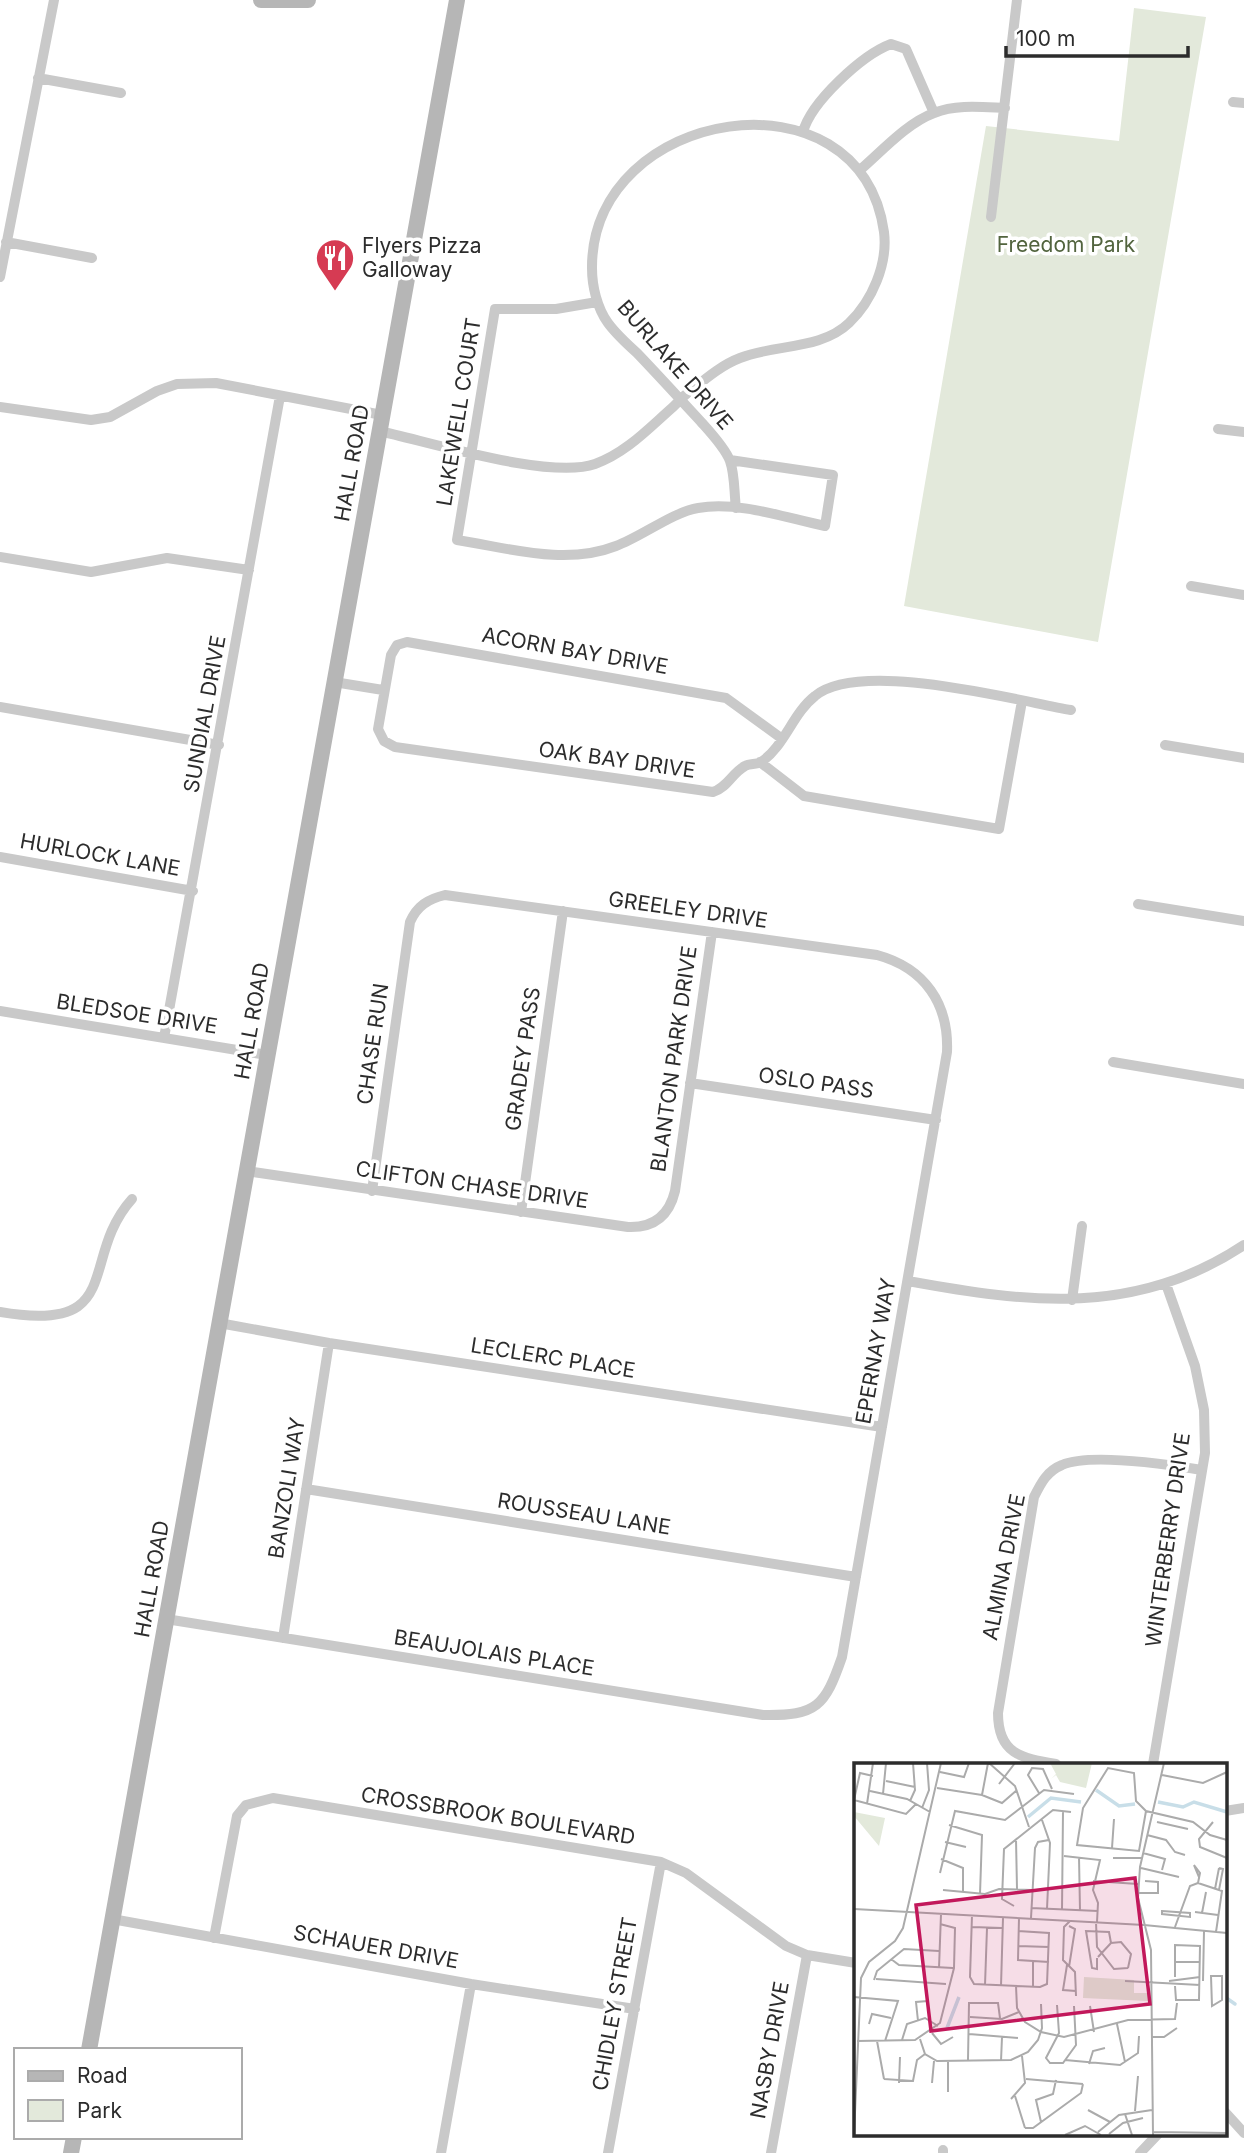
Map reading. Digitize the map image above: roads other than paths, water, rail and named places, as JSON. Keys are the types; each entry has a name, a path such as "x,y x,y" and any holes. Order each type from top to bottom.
{"street":[{"path":"0,277 54,0"},
{"path":"261,0 308,0"},
{"name":"HALL ROAD","path":"89,2048 457,0"},
{"path":"991,217 1017,0"},
{"path":"803,132 807,119 831,89 891,44 906,49 934,113"},
{"path":"38,78 121,93"},
{"path":"0,407 91,420 110,417 157,391 195,382 216,383 280,396 472,452 544,467 572,469 595,464 623,451 680,399 722,366 764,351 827,339 848,324 869,298 883,259 884,238 874,194 860,170 914,125 934,113 968,107 1005,108"},
{"name":"BURLAKE DRIVE","path":"736,508 730,460 680,399 607,323 597,302 592,272 595,237 605,208 619,186 668,145 710,130 749,125 803,132 826,143 860,170"},
{"path":"6,242 92,258"},
{"name":"LAKEWELL COURT","path":"597,302 556,309 495,309 457,540 561,557 615,547 696,508 736,508"},
{"name":"SUNDIAL DRIVE","path":"164,1038 193,891 280,396"},
{"path":"1218,429 1244,432"},
{"path":"730,460 833,475 825,526 736,508"},
{"path":"0,557 91,572 167,558 249,570"},
{"path":"1192,586 1244,595"},
{"name":"ACORN BAY DRIVE","path":"383,690 393,649 407,642 420,643 726,698 781,738"},
{"name":"OAK BAY DRIVE","path":"383,690 378,729 384,741 395,747 713,792 724,788 745,766 760,762 815,696 836,686 897,679 1071,710"},
{"path":"334,682 383,690"},
{"path":"760,762 804,796 999,829 1021,701"},
{"path":"0,707 219,745"},
{"path":"1165,745 1244,758"},
{"name":"HURLOCK LANE","path":"0,857 193,891"},
{"name":"GREELEY DRIVE","path":"421,905 445,895 891,959 920,976 937,997"},
{"path":"1138,904 1244,921"},
{"name":"CHASE RUN","path":"372,1191 410,922 421,905"},
{"name":"GRADEY PASS","path":"521,1212 563,911"},
{"name":"BLANTON PARK DRIVE","path":"675,1191 712,932"},
{"name":"EPERNAY WAY","path":"816,1707 827,1694 842,1657 936,1120 948,1034 937,997"},
{"name":"BLEDSOE DRIVE","path":"0,1011 267,1055"},
{"path":"1113,1062 1244,1084"},
{"name":"OSLO PASS","path":"690,1083 936,1120"},
{"name":"CLIFTON CHASE DRIVE","path":"246,1171 638,1227 652,1224 667,1212 675,1191"},
{"path":"0,1312 48,1317 61,1314 86,1298 96,1287 116,1217 132,1199"},
{"path":"1072,1300 1082,1226"},
{"path":"908,1281 999,1297 1072,1300 1123,1294 1166,1284 1244,1245"},
{"name":"WINTERBERRY DRIVE","path":"1153,1763 1202,1470 1205,1410 1195,1366 1166,1284"},
{"name":"LECLERC PLACE","path":"219,1323 329,1343 883,1427"},
{"name":"BANZOLI WAY","path":"283,1638 329,1343"},
{"name":"ALMINA DRIVE","path":"1049,1763 1015,1754 1003,1742 998,1728 998,1713 1034,1497 1044,1477 1062,1465 1076,1462 1133,1461 1202,1470"},
{"name":"ROUSSEAU LANE","path":"306,1489 856,1577"},
{"name":"BEAUJOLAIS PLACE","path":"166,1619 763,1715 792,1713 816,1707"},
{"name":"CROSSBROOK BOULEVARD","path":"214,1938 237,1816 246,1805 273,1798 661,1862 686,1873 786,1946 807,1955 854,1963"},
{"path":"1226,1811 1244,1808"},
{"name":"CHIDLEY STREET","path":"608,2153 661,1862"},
{"name":"SCHAUER DRIVE","path":"112,1919 471,1984 635,2009"},
{"name":"NASBY DRIVE","path":"771,2153 807,1955"},
{"path":"441,2153 471,1984"},
{"path":"1226,2113 1244,2133"},
{"path":"1140,2153 1156,2136"}],"waterway":[{"path":"1226,1998 1235,2004"}],"place":[{"name":"Flyers Pizza Galloway","path":"335,292"}],"park label":[{"name":"Freedom Park","path":"1066,245"}]}
